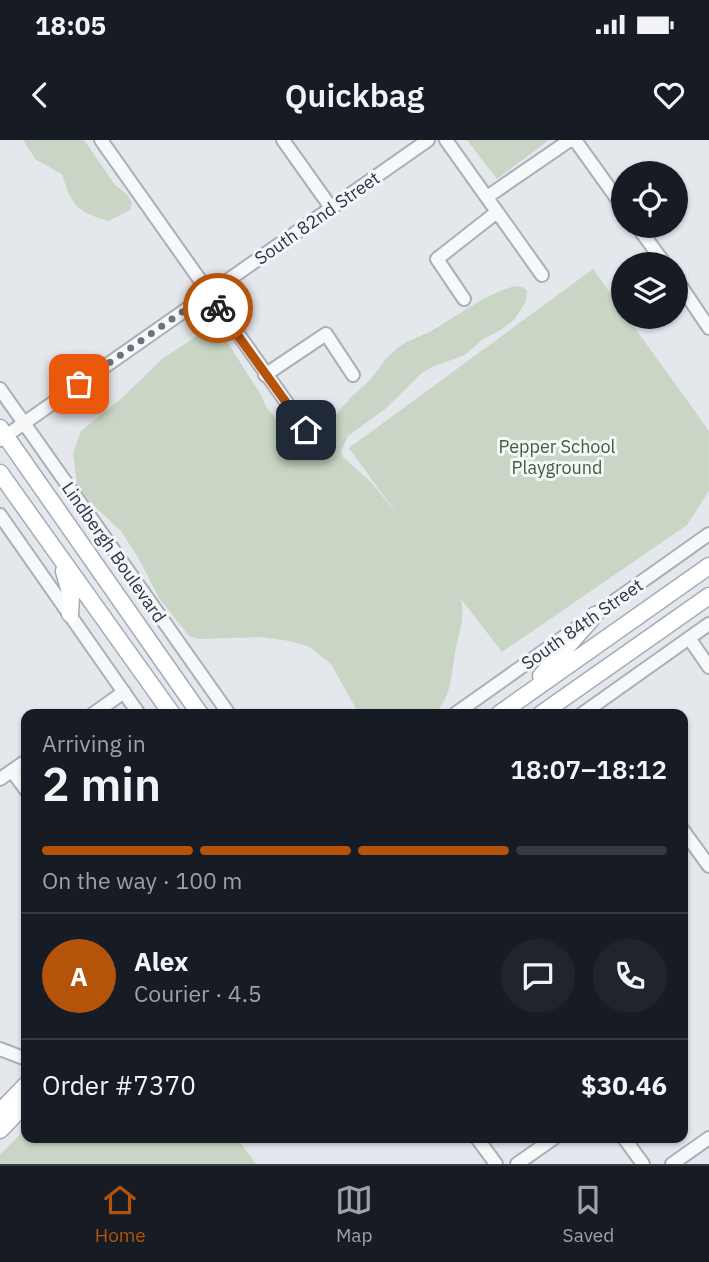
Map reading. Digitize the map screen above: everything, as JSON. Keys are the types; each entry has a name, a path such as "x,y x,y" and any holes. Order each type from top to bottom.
{"main road":[{"name":"Lindbergh Boulevard","path":"2,435 197,709"},
{"path":"0,472 168,709"},
{"path":"57,552 69,583 70,614"},
{"name":"South 84th Street","path":"506,709 709,566"},
{"path":"548,709 709,596"},
{"path":"522,698 595,615"},
{"path":"1,1123 21,1093"},
{"path":"1,1123 21,1107"}],"street":[{"path":"101,140 306,430"},
{"path":"283,140 332,209"},
{"name":"South 82nd Street","path":"2,435 23,424 428,140"},
{"path":"446,140 542,275"},
{"path":"486,197 572,140 611,191"},
{"path":"464,299 437,259 498,212"},
{"path":"688,297 709,328"},
{"path":"265,375 326,334 353,375"},
{"name":"Lindbergh Boulevard","path":"0,389 225,709"},
{"path":"0,515 136,709"},
{"name":"South 84th Street","path":"462,709 709,534"},
{"path":"90,556 108,543"},
{"path":"598,709 709,624"},
{"path":"689,638 709,667"},
{"path":"100,709 124,692"},
{"path":"0,779 21,765"},
{"path":"12,771 21,783"},
{"path":"688,837 709,866"},
{"path":"0,1049 21,1057"},
{"path":"672,1164 709,1138"},
{"path":"481,1143 496,1164"},
{"path":"517,1164 547,1143"},
{"path":"628,1143 643,1164"}],"green space":[{"path":"23,140 84,140 115,185 128,195 132,203 130,210 109,221 82,211 69,194 62,174 36,160"},
{"path":"467,140 549,140 497,179"},
{"name":"Pepper School Playground","path":"593,269 611,294 611,329 636,329 709,431 709,491 687,525 502,652 461,599 462,619 450,685 439,709 356,709 331,664 310,647 290,641 260,637 200,639 189,636 159,598 121,531 91,503 77,484 73,453 81,431 122,398 162,359 200,334 214,331 224,337 266,407 295,441 306,443 324,435 342,407 402,345 491,295 514,286 527,290 526,301 514,320 483,339 465,355 422,373 385,409 348,436 341,451 343,457 372,483 399,517 349,448"},
{"path":"21,1133 21,1143 241,1143 256,1164 0,1164 0,1155"}],"way so far":[{"path":"79,384 208,294 218,308"}],"route":[{"path":"218,308 306,430"}]}
